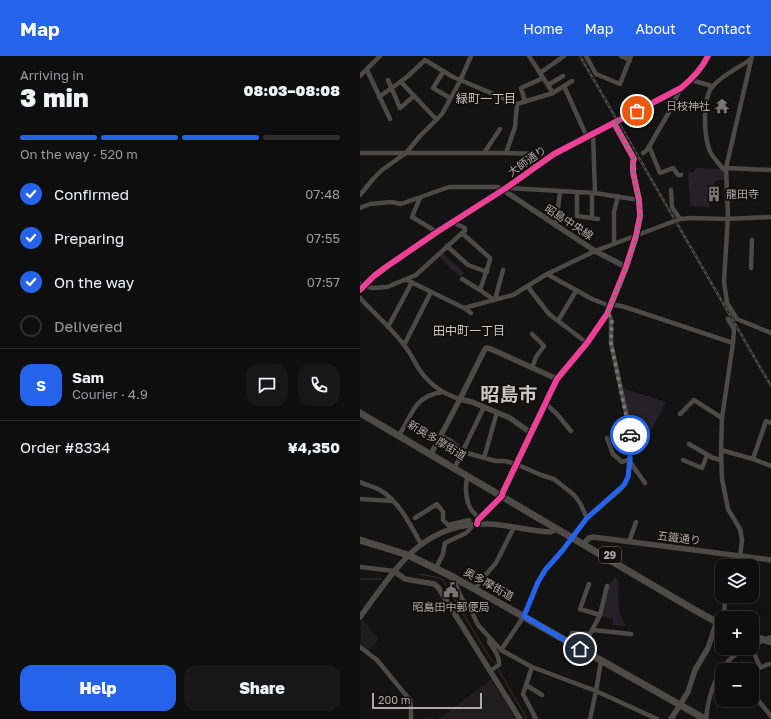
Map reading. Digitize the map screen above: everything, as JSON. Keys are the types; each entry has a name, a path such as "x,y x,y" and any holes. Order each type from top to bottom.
{"main road":[{"name":"新奥多摩街道","path":"360,408 502,494"},
{"name":"29","path":"360,413 715,617"},
{"name":"29","path":"502,494 556,528 586,541 715,616"},
{"name":"奥多摩街道","path":"360,540 408,555 436,568 706,719"},
{"path":"759,635 769,639"},
{"path":"759,637 769,639"}],"street":[{"path":"360,76 380,56"},
{"path":"360,195 382,170 406,153 420,136 442,114 460,81 471,56"},
{"path":"529,56 553,93"},
{"path":"586,56 596,74 620,84 631,58 621,56"},
{"name":"大師通り","path":"361,287 386,267 547,159 681,88 699,71 708,56"},
{"path":"540,73 560,57"},
{"path":"751,58 712,86 705,108 709,150 723,169 771,170"},
{"path":"751,58 726,169 727,219 724,281 727,302 737,319 771,333"},
{"path":"379,97 401,82 425,60 460,81 517,104 553,93 572,81"},
{"path":"367,70 390,119"},
{"path":"443,72 433,88 450,98"},
{"path":"548,85 562,76"},
{"path":"525,101 521,88 543,78"},
{"path":"388,80 400,108 414,96"},
{"path":"691,80 712,86"},
{"path":"401,82 436,119"},
{"path":"564,86 587,137"},
{"path":"642,153 649,146 681,88"},
{"path":"506,153 515,127 517,104"},
{"path":"436,568 443,554 445,543 466,532 495,505 502,494 557,380 587,343 607,314 611,305 626,267 636,236 640,216 639,200 633,172 634,159 614,123"},
{"path":"484,153 500,129"},
{"path":"592,218 594,193 594,134"},
{"path":"649,146 660,173 673,168 678,176 680,175"},
{"path":"360,153 538,154 547,159"},
{"path":"360,208 370,204 390,202 401,204 449,187 498,187 504,189 594,193 639,200"},
{"name":"昭島中央線","path":"504,189 556,226 595,251 626,267"},
{"path":"671,190 672,207 680,219"},
{"path":"556,226 560,191"},
{"path":"578,192 577,216 598,219"},
{"path":"614,244 614,212 618,196"},
{"path":"420,198 412,217 437,232"},
{"path":"464,308 513,295 547,274 595,251 680,219 771,217"},
{"path":"361,287 387,287 406,280 426,268 447,246 465,231 465,228 452,222"},
{"path":"462,234 490,258 480,290"},
{"path":"751,268 753,242"},
{"path":"447,246 468,265 486,272"},
{"path":"494,300 503,270"},
{"path":"547,274 592,299 611,305 625,307 733,343"},
{"path":"462,279 494,300"},
{"path":"406,280 464,308 471,313"},
{"path":"388,327 412,282"},
{"path":"528,287 549,314 587,343"},
{"path":"558,321 576,291"},
{"path":"404,345 432,292"},
{"path":"360,298 378,315 404,345 420,370 431,383 442,392 497,412 510,418 531,433"},
{"path":"501,650 524,616 540,577 587,518 624,485 628,477 631,436 611,343 612,320 607,314"},
{"path":"728,319 734,329 722,418 721,460 722,479 728,509 740,529 742,540 740,559"},
{"path":"532,334 544,346 536,357 532,368"},
{"path":"432,453 486,348 557,380"},
{"path":"401,432 419,401 430,395 442,392"},
{"path":"680,414 694,400 722,418"},
{"path":"545,404 556,413 571,431"},
{"path":"456,465 484,407"},
{"path":"484,458 497,412"},
{"path":"753,459 766,421 771,423"},
{"path":"441,436 451,440 463,452 484,458 516,464 541,476 559,481 578,500 587,518"},
{"path":"606,438 613,454 622,462 630,460"},
{"path":"689,444 707,455 721,460"},
{"path":"721,450 771,466"},
{"path":"683,460 702,468 707,455"},
{"path":"630,460 645,483"},
{"path":"468,476 466,487 469,505 476,523"},
{"path":"360,482 380,490 393,501 408,521 421,544"},
{"path":"360,499 393,501"},
{"path":"415,518 437,504 443,512 444,520 448,525 469,520 476,523 550,532 556,528"},
{"path":"629,542 636,522"},
{"path":"360,616 394,571 408,555 421,544 448,531 476,523"},
{"path":"475,589 496,563 514,527"},
{"name":"五鐵通り","path":"586,541 593,537 771,560"},
{"path":"360,567 394,571 405,579 434,584 438,587 520,719"},
{"path":"455,578 455,584 462,599 470,608 478,625 501,650 532,667 596,691 657,719"},
{"path":"589,584 580,609 600,615"},
{"path":"569,642 572,633 590,634 593,630 600,615 607,586"},
{"path":"593,630 631,634"},
{"path":"671,719 688,692 695,670 715,633"},
{"path":"490,638 489,642 495,650 499,662 497,666 490,671"},
{"path":"759,643 769,639"},
{"path":"360,647 377,660 410,700 411,719"},
{"path":"727,663 735,655"},
{"path":"754,655 758,668 769,664"},
{"path":"590,719 601,661"},
{"path":"532,667 522,694 536,719"},
{"path":"706,719 708,703 715,684"},
{"path":"526,686 540,692"},
{"path":"759,701 771,716"}],"shaded area":[{"path":"696,168 723,169 725,172 725,180 718,180 714,182 714,189 709,189 709,207 690,206 688,173 694,172"},
{"path":"442,253 464,272 461,277 439,256"},
{"path":"622,388 666,402 648,436 631,433"},
{"path":"615,577 619,582 618,597 620,615 626,626 612,625 613,619 601,616 609,585"},
{"path":"361,618 379,639 368,651 360,646"},
{"path":"491,679 516,719 439,719"}],"waterway":[{"path":"419,574 440,578 443,580 486,652 496,665"},
{"path":"360,579 381,579"},
{"path":"497,667 527,719"},
{"path":"423,719 432,719"}],"railway":[{"path":"580,56 771,386"}],"cycle path":[{"path":"360,290 374,276 386,267 506,188 554,154 681,88 696,74 708,56"},
{"path":"477,524 478,520 502,496 557,379 587,343 607,314 626,267 636,236 640,216 639,200 633,172 634,159 614,123"}],"way so far":[{"path":"630,435 619,385 618,369 611,343 612,320 607,314 626,267 636,236 640,216 639,200 633,172 634,159 614,123 637,111"}],"place":[{"name":"日枝神社","path":"722,106"},
{"name":"龍田寺","path":"714,194"},
{"name":"昭島田中郵便局","path":"451,590"}],"district":[{"name":"緑町一丁目","path":"486,99"},
{"name":"田中町一丁目","path":"469,331"},
{"name":"昭島市","path":"509,394"}],"route":[{"path":"580,649 524,616 540,577 546,569 587,518 624,485 628,477 630,462 630,435"}]}
